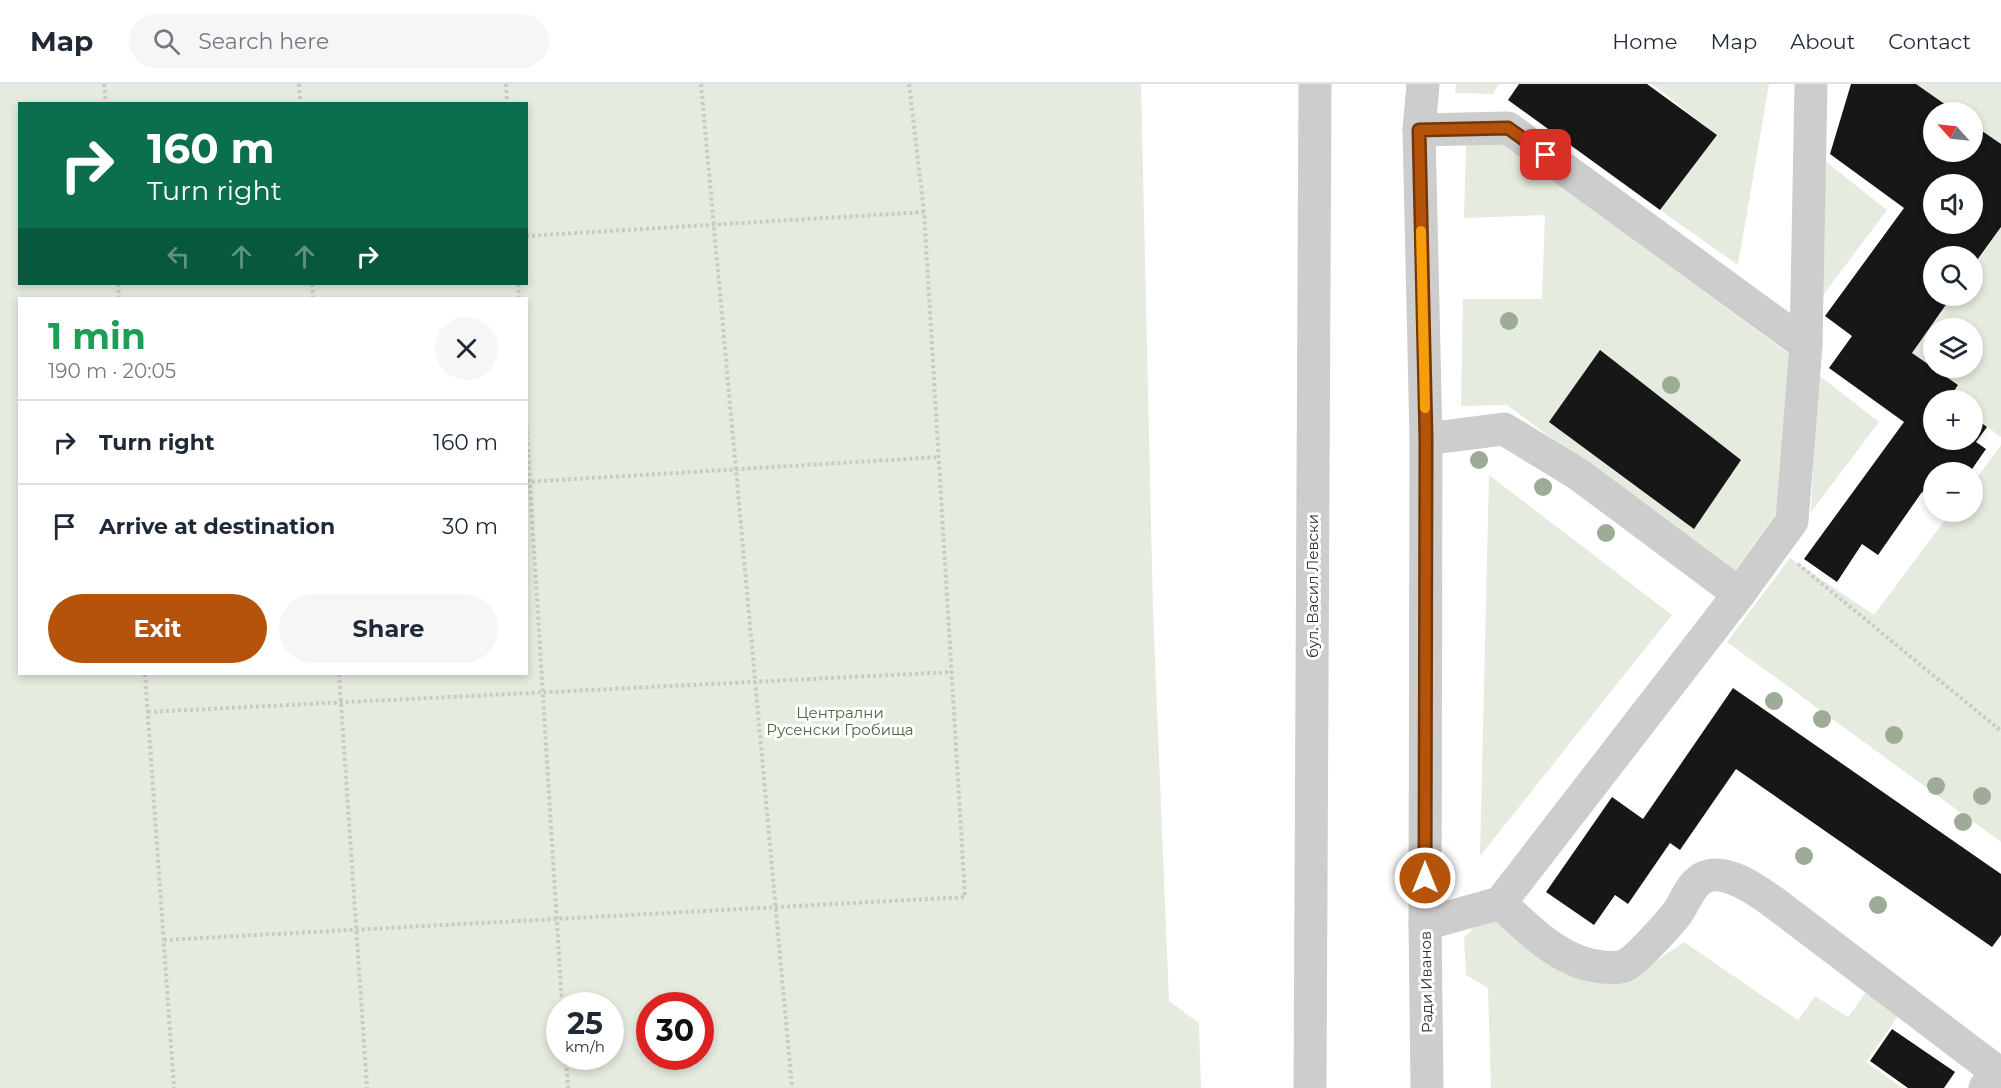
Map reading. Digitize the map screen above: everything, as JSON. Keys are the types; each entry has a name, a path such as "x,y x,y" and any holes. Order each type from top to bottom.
{"street":[{"name":"бул. Васил Левски","path":"1310,1088 1315,84"},
{"name":"Ради Иванов","path":"1423,84 1419,130 1426,439 1427,1088"},
{"path":"1425,924 1500,903 1739,594 1791,521 1806,345 1811,84"},
{"path":"1419,130 1508,128 1806,345"},
{"path":"1426,439 1504,429 1578,474 1739,594"},
{"path":"1500,903 1566,958 1592,966 1615,968 1627,964 1644,949 1675,916 1697,882 1706,876 1719,875 1736,880 1772,901 1997,1077"}],"path":[{"path":"104,84 106,102"},
{"path":"299,84 300,102"},
{"path":"506,84 507,102"},
{"path":"701,84 792,1088"},
{"path":"164,940 966,897 924,212 909,84"},
{"path":"528,236 924,212"},
{"path":"561,992 528,482 939,457"},
{"path":"1774,545 2001,731"},
{"path":"148,712 951,672"},
{"path":"145,675 174,1088"},
{"path":"339,675 367,1088"},
{"path":"566,1070 567,1088"}],"green space":[{"name":"Централни Русенски Гробища","path":"0,84 1141,84 1153,611 1169,1001 1199,1023 1201,1088 0,1088"},
{"path":"1456,84 1499,84 1493,94 1455,93"},
{"path":"1652,84 1769,84 1738,265 1660,210 1717,135"},
{"path":"1916,84 2001,84 2001,144 1983,131 1983,102 1942,102"},
{"path":"1499,141 1789,354 1777,513 1733,573 1507,405 1461,406 1463,299 1542,299 1545,215 1464,218 1466,146"},
{"path":"1826,162 1887,210 1820,299"},
{"path":"2001,227 2001,437 1983,424 1983,390 1955,390 1958,385 1948,378 1983,378 1983,318 1937,318 1945,306 1983,306 1983,253"},
{"path":"1923,337 1923,361 1912,353"},
{"path":"1817,374 1879,422 1811,512"},
{"path":"2001,445 2001,842 1727,642 1790,558 1874,615 1944,522 1983,522 1983,469"},
{"path":"1489,475 1672,615 1480,856"},
{"path":"1489,911 1543,953 1650,965 1684,942 1798,1020 1815,996 1848,1017 1871,985 1902,1010 1866,1062 1903,1088 1491,1088 1488,988 1466,975 1464,938"}],"building":[{"path":"1519,84 1647,84 1717,135 1660,210 1508,100"},
{"path":"1851,84 1916,84 1942,102 1923,102 1923,162 1983,162 1983,132 2001,144 2001,227 1983,252 1983,246 1923,246 1923,306 1945,306 1937,318 1923,318 1923,337 1912,353 1923,361 1923,378 1948,378 1958,385 1955,390 1923,390 1923,450 1983,450 1983,447 1986,449 1977,462 1923,462 1923,493 1878,555 1862,544 1837,582 1804,559 1904,422 1829,368 1852,336 1825,316 1904,208 1830,154"},
{"path":"1600,350 1741,460 1694,529 1549,422"},
{"path":"1733,688 2001,874 2001,935 1992,947 1736,769 1680,850 1670,843 1628,904 1615,895 1594,925 1546,892 1612,797 1643,819"},
{"path":"1892,1029 1955,1072 1944,1088 1908,1088 1870,1061"}],"slow traffic":[{"path":"1421,231 1425,408"}],"route":[{"path":"1425,878 1426,439 1419,130 1508,128 1546,155"}]}
